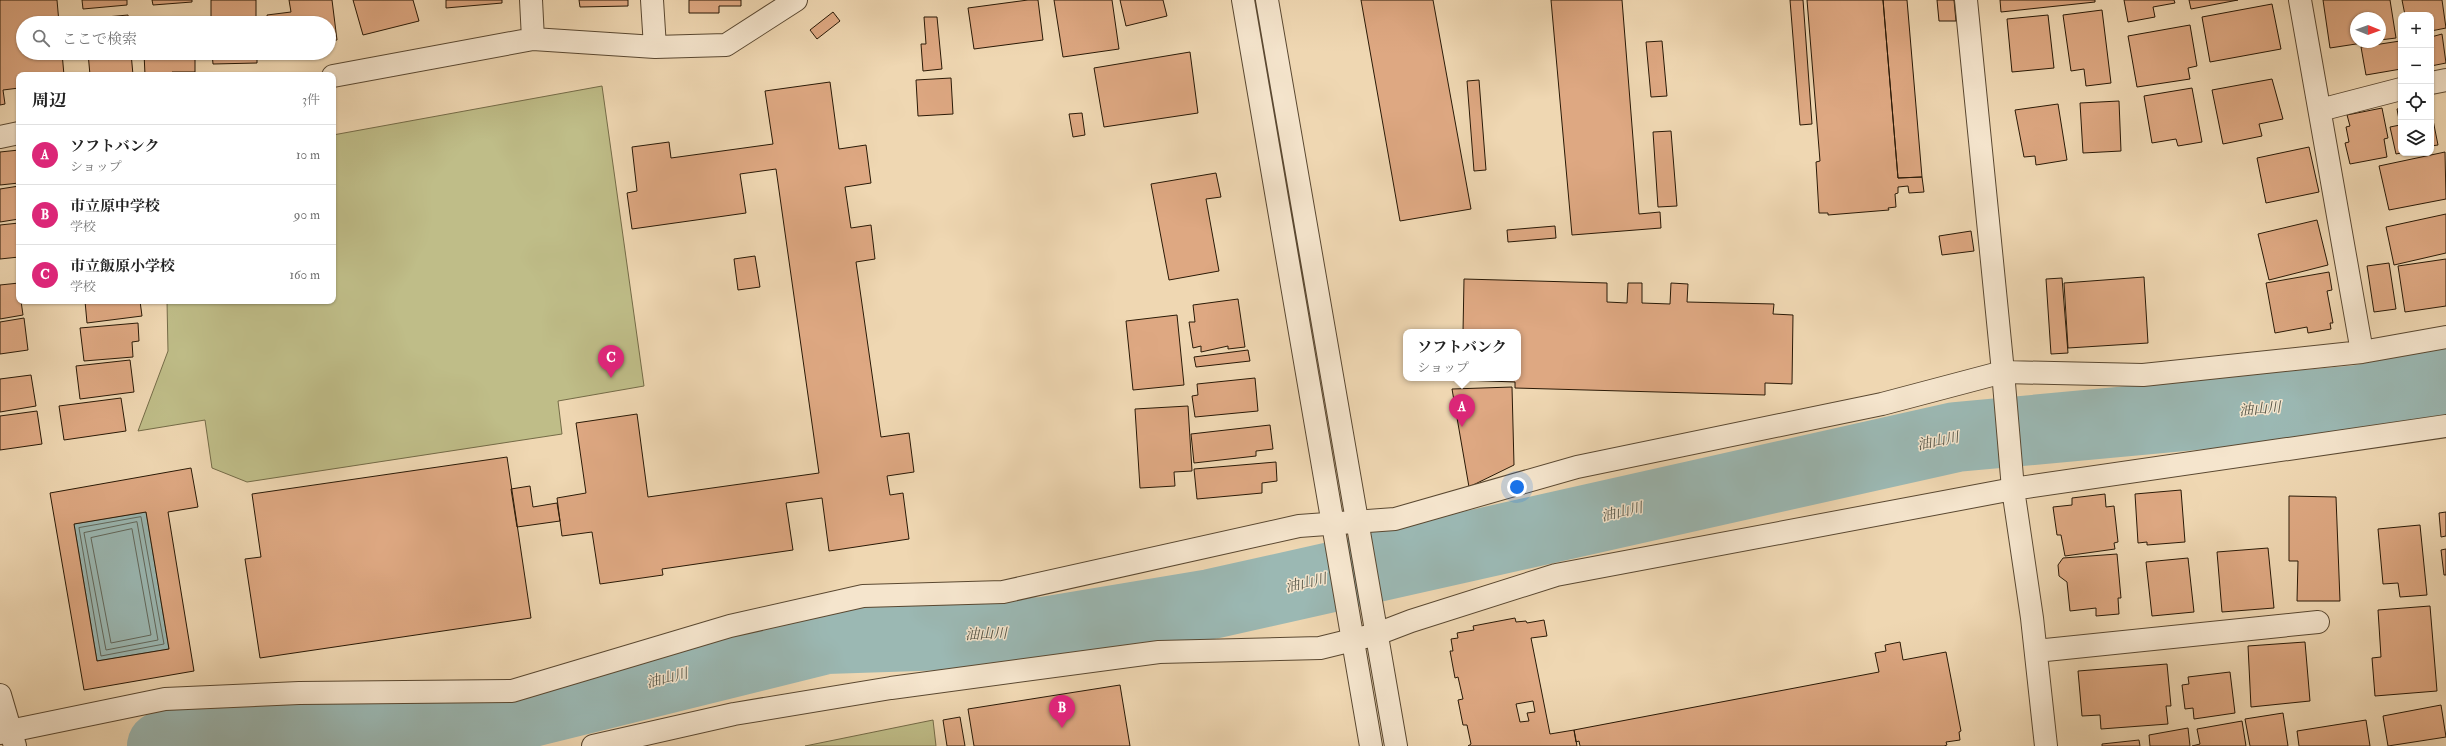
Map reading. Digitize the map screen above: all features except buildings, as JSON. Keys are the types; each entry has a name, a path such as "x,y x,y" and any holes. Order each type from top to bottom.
{"street":[{"path":"531,0 533,39"},
{"path":"652,0 655,47"},
{"path":"336,75 533,39 655,47 726,45 796,0"},
{"path":"1243,0 1372,746"},
{"path":"1267,0 1396,746"},
{"path":"1966,0 2003,372 2013,489 2036,651 2046,746"},
{"path":"2300,0 2362,352"},
{"path":"2434,82 2446,80"},
{"path":"2320,110 2398,90"},
{"path":"0,137 16,134"},
{"path":"0,695 8,737 165,699 299,693 512,690 730,626 863,596 1003,592 1299,526 1335,533 1360,532 1395,519 1577,467 1882,404 2003,372 2143,375 2362,352 2446,337"},
{"path":"593,746 734,714 891,688 1159,652 1320,648 1353,640 1375,623 1411,621 1556,576 2013,489 2446,426"},
{"path":"2036,651 2318,622"}],"shaded area":[{"path":"602,86 644,386 558,401 562,434 247,482 212,468 205,420 138,431 168,351 167,304 336,304 336,134"},
{"path":"933,720 936,746 805,746"}],"water":[{"path":"146,512 169,649 97,661 74,524"}],"waterway":[{"name":"油山川","path":"162,746 178,742 459,730 826,639 1043,632 1211,604 1956,437 2358,400 2446,383"}],"place":[{"name":"市立飯原小学校","path":"611,378"},
{"name":"ソフトバンク","path":"1462,427"},
{"name":"市立原中学校","path":"1062,728"}]}
